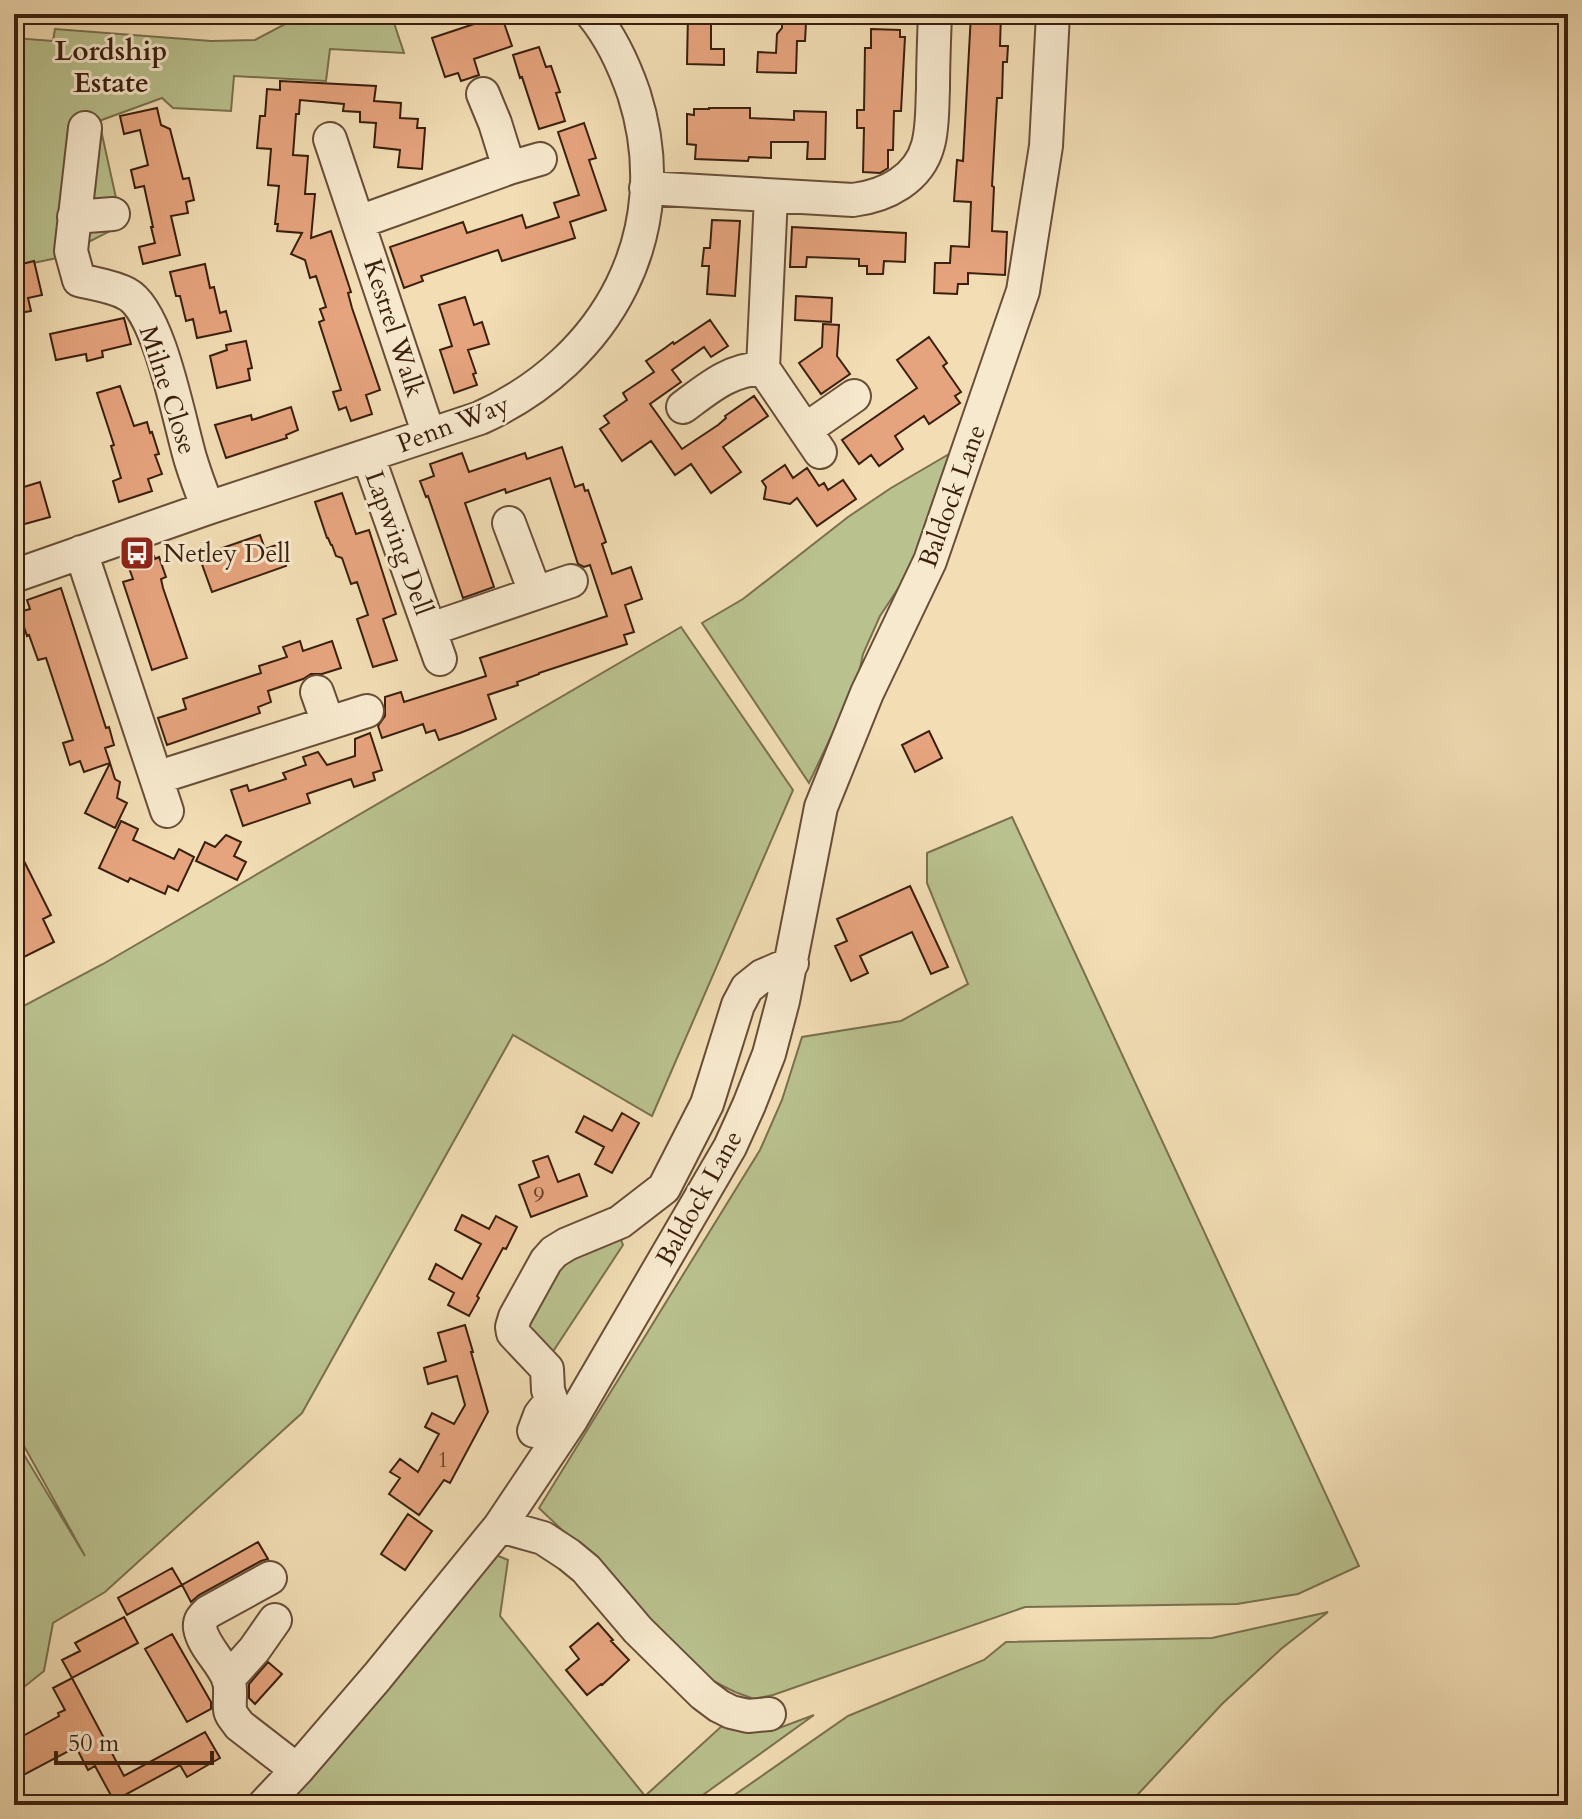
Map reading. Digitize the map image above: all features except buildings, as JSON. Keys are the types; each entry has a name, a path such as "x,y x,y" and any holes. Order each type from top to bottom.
{"street":[{"name":"Penn Way","path":"14,576 480,418 519,398 572,356 591,335 629,270 644,216 646,188 646,153 641,116 615,48 592,14"},
{"path":"646,188 853,200 881,195 898,186 916,170 927,148 935,14"},
{"name":"Baldock Lane","path":"264,1805 377,1677 500,1526 561,1410 730,1147 749,1105 769,1054 792,963 821,807 867,693 930,561 1023,291 1046,146 1053,14"},
{"path":"359,222 525,163 495,123 483,94"},
{"name":"Milne Close","path":"85,128 71,251 79,280 127,294 136,300 149,323 171,382 190,460 208,508"},
{"name":"Kestrel Walk","path":"330,139 429,435"},
{"path":"771,196 763,368 812,441 854,396"},
{"path":"74,217 113,214"},
{"path":"683,407 732,373 763,368"},
{"name":"Lapwing Dell","path":"368,456 435,644 535,592 571,581"},
{"path":"509,523 535,592"},
{"path":"81,552 167,811"},
{"path":"317,692 328,723"},
{"path":"156,778 367,711"},
{"name":"Baldock Lane","path":"561,1410 548,1390 547,1369 513,1333 512,1327 523,1303 554,1252 620,1222 664,1188 707,1104 738,1005 747,988 762,976 792,963"},
{"path":"534,1431 540,1415 561,1410"},
{"path":"500,1526 543,1538 569,1555 586,1569 638,1630 719,1706 748,1716 769,1714"},
{"path":"270,1578 208,1612 199,1624 228,1679 230,1711 239,1725 297,1770"},
{"path":"228,1679 275,1620"}],"green space":[{"path":"304,14 391,14 404,53 330,49 326,81 234,76 231,111 173,108 162,98 99,121 122,225 57,258 14,267 14,38 53,41 55,29 211,41 255,40"},
{"path":"956,450 909,572 880,616 863,654 857,682 809,783 702,623 743,599 848,517"},
{"path":"681,627 793,790 652,1116 513,1035 302,1413 105,1592 53,1623 44,1671 14,1695 14,1438 85,1556 14,1428 14,1011 103,964"},
{"path":"1012,817 1359,1566 1298,1594 1237,1604 1025,1607 754,1699 713,1681 683,1659 605,1571 539,1508 760,1150 782,1100 802,1037 901,1021 968,984 927,883 927,853"},
{"path":"617,1230 623,1245 550,1356 531,1341 527,1321 558,1256"},
{"path":"491,1553 508,1560 500,1616 645,1796 723,1725 771,1731 814,1715 689,1805 276,1805"},
{"path":"1328,1612 1281,1649 1222,1704 1128,1805 720,1805 848,1716 984,1660 1006,1642 1212,1638"}],"place":[{"name":"Netley Dell","path":"137,553"}],"district":[{"name":"Lordship Estate","path":"111,67"}]}
